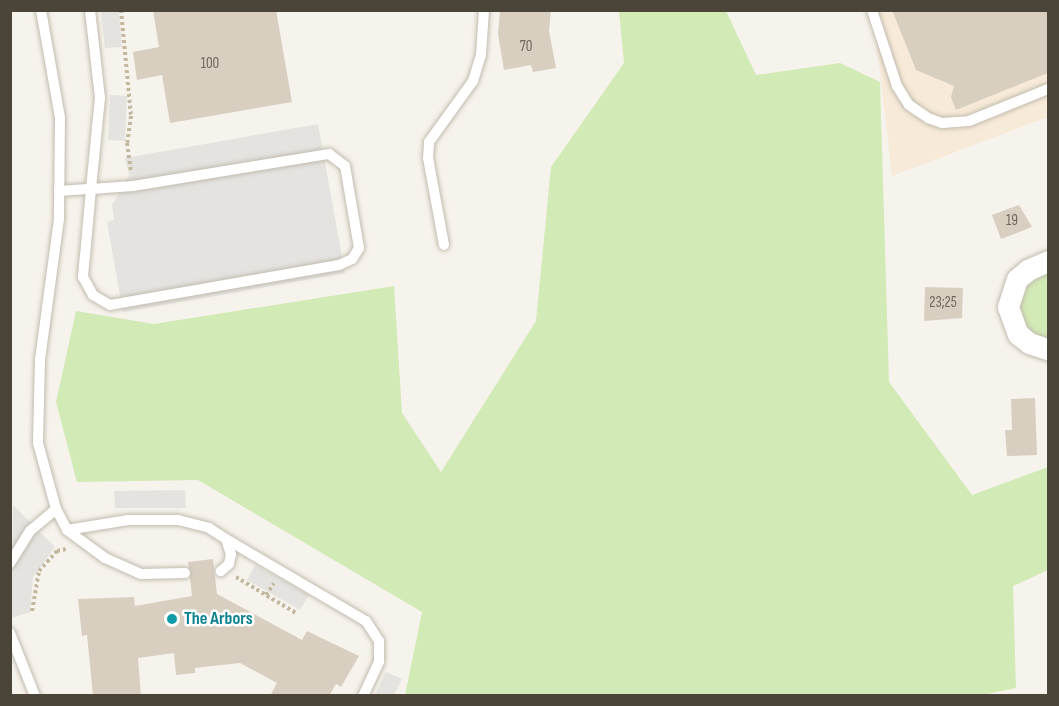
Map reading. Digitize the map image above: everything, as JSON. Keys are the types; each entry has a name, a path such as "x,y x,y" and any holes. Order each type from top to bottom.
{"street":[{"path":"1048,261 1017,279 1008,307 1018,334 1029,343 1048,349"}],"lane":[{"path":"41,10 60,118 59,191 40,360 38,443 56,508 67,530 105,558 141,574 185,573"},
{"path":"59,191 91,189 133,186 329,154 345,166 359,248 352,259 339,265 110,305 93,295 83,277 91,189 100,98 90,10"},
{"path":"444,245 428,158 429,142 473,81 481,55 484,10"},
{"path":"872,10 897,86 909,105 928,118 942,123 969,121 1048,89"},
{"path":"10,563 30,531 56,508"},
{"path":"67,530 129,520 178,520 209,528 366,621 379,641 379,662 363,696"},
{"path":"225,572 231,554 226,539"},
{"path":"10,633 35,696"}],"path":[{"path":"121,10 133,186"},
{"path":"225,572 296,613"}],"shaded area":[{"path":"101,11 119,11 122,47 105,48"},
{"path":"873,11 1048,11 1048,117 892,176"},
{"path":"110,95 127,96 125,141 108,140"},
{"path":"318,124 345,273 123,312 107,222 114,220 112,205 129,175 125,158"},
{"path":"185,490 186,508 115,508 114,491"},
{"path":"13,505 55,547 33,577 30,612 11,618"},
{"path":"255,565 309,595 300,610 247,580"},
{"path":"386,672 402,679 394,695 375,695"}],"green space":[{"path":"619,11 726,11 756,75 840,63 880,82 889,382 972,495 1048,467 1048,570 1013,586 1016,688 978,696 405,695 422,612 198,480 77,482 56,402 76,311 154,324 394,286 402,413 441,472 536,321 551,167 624,63"},
{"path":"1048,273 1048,339 1027,330 1018,311 1028,283"}],"building":[{"path":"153,10 276,10 292,102 170,123 162,75 137,80 133,52 159,47"},
{"path":"500,10 551,10 549,31 556,68 533,72 531,65 504,70 498,34"},
{"path":"892,10 1048,10 1048,73 956,110 951,97 954,86 916,70"},
{"path":"1019,205 1032,227 1001,239 992,215"},
{"path":"925,287 963,288 962,318 924,321"},
{"path":"1035,398 1037,455 1007,456 1005,430 1012,430 1011,399"},
{"name":"The Arbors","path":"213,559 217,594 302,640 307,631 359,656 341,687 336,684 329,696 270,696 277,683 240,663 195,668 195,673 176,675 174,653 138,658 141,696 93,696 87,635 82,636 78,599 134,597 135,606 192,596 188,562"}],"place":[{"name":"The Arbors","path":"172,619"}]}
